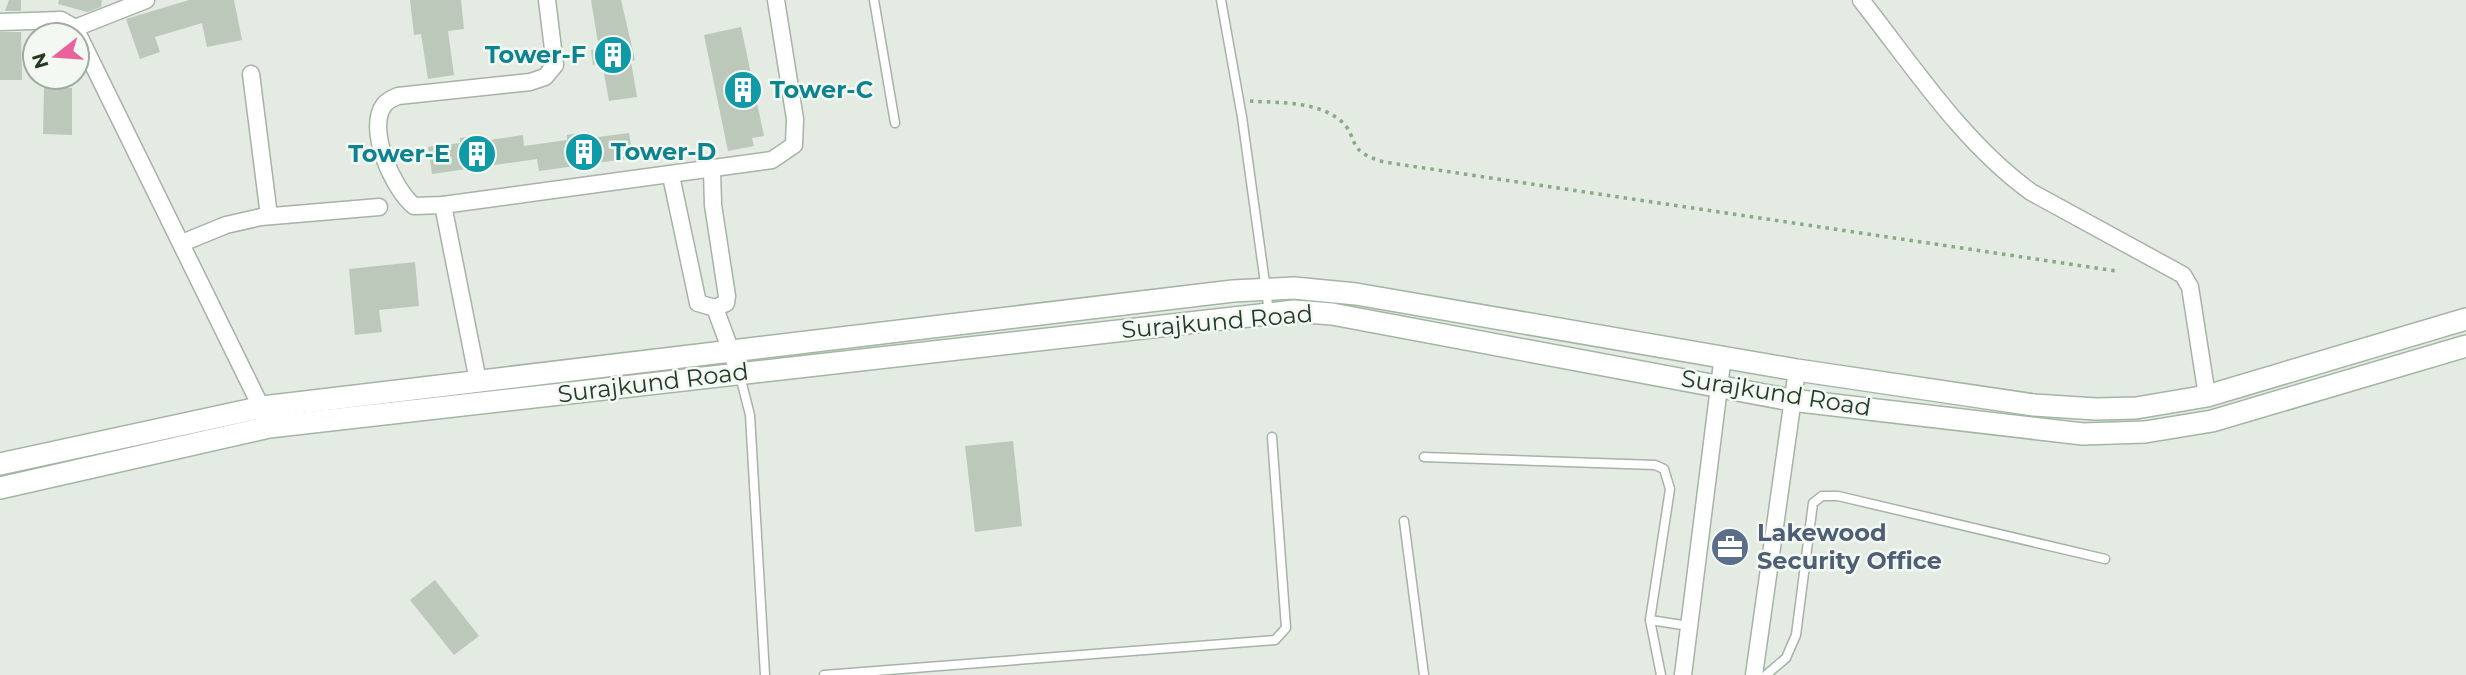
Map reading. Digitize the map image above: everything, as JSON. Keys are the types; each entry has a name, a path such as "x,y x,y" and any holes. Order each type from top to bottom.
{"main road":[{"name":"Surajkund Road","path":"0,464 440,385 1265,289 1356,294 1723,355 1797,370 2066,407 2136,408 2207,396 2466,319"},
{"name":"Surajkund Road","path":"0,488 266,417 442,408 1269,313 1332,314 1791,400 2083,434 2145,432 2212,421 2466,346"},
{"path":"440,385 442,408"}],"street":[{"path":"91,22 146,0"},
{"path":"547,0 555,65 545,77 530,82 398,96 385,103 379,115 384,163 400,194 414,206 443,205 671,176 772,160 794,145 795,119 776,0"},
{"path":"1861,0 1955,119 2011,177 2031,192 2183,275 2190,287 2207,396"},
{"path":"0,22 21,21"},
{"path":"30,21 63,21"},
{"path":"91,60 266,417"},
{"path":"251,74 269,216"},
{"path":"671,176 698,303 715,308 726,303 727,296 713,205 712,170"},
{"path":"443,205 478,381"},
{"path":"181,243 226,225 269,216 379,207"},
{"path":"715,308 733,349 739,373"},
{"path":"1683,675 1723,355"},
{"path":"1754,675 1797,370"}],"lane":[{"path":"874,0 895,123"},
{"path":"1221,0 1239,101 1269,313"},
{"path":"739,373 750,415 765,675"},
{"path":"824,675 1275,640 1286,628 1272,438"},
{"path":"1424,457 1643,464 1664,469 1670,489 1650,620 1661,675"},
{"path":"1766,675 1786,658 1796,635 1813,503 1822,496 1838,496 2105,559"},
{"path":"1404,521 1424,675"},
{"path":"1650,620 1689,626"}],"path":[{"path":"1239,101 1299,104 1324,111 1342,121 1353,145 1367,158 1384,162 2116,271"}],"building":[{"path":"9,0 21,0 21,11 5,11"},
{"path":"59,0 102,0 101,7 87,12 58,4"},
{"path":"189,0 234,0 242,40 207,47 202,23 155,37 160,52 140,59 126,19"},
{"path":"410,0 461,0 464,29 448,31 454,75 428,79 421,34 414,35"},
{"name":"Tower-F","path":"591,0 621,0 635,60 631,61 637,97 609,101 602,63 593,65 591,50 599,49"},
{"name":"Tower-C","path":"741,27 764,136 752,138 754,146 728,151 704,35"},
{"path":"0,32 21,32 21,80 0,80"},
{"path":"44,91 72,91 72,135 43,134"},
{"path":"589,132 590,138 629,133 633,158 539,171 537,159 432,174 428,147 460,143 460,138 482,135 483,141 523,135 524,146 567,140 567,135"},
{"path":"415,262 419,306 379,310 382,332 355,335 349,269"},
{"path":"1013,441 1022,526 975,532 965,446"},
{"name":"Lakewood Security Office","path":"1721,536 1742,539 1739,558 1718,555"},
{"path":"435,580 479,636 454,655 410,600"}],"place":[{"name":"Tower-F","path":"613,55"},
{"name":"Tower-C","path":"743,90"},
{"name":"Tower-D","path":"584,152"},
{"name":"Tower-E","path":"477,154"},
{"name":"Lakewood Security Office","path":"1730,547"}]}
